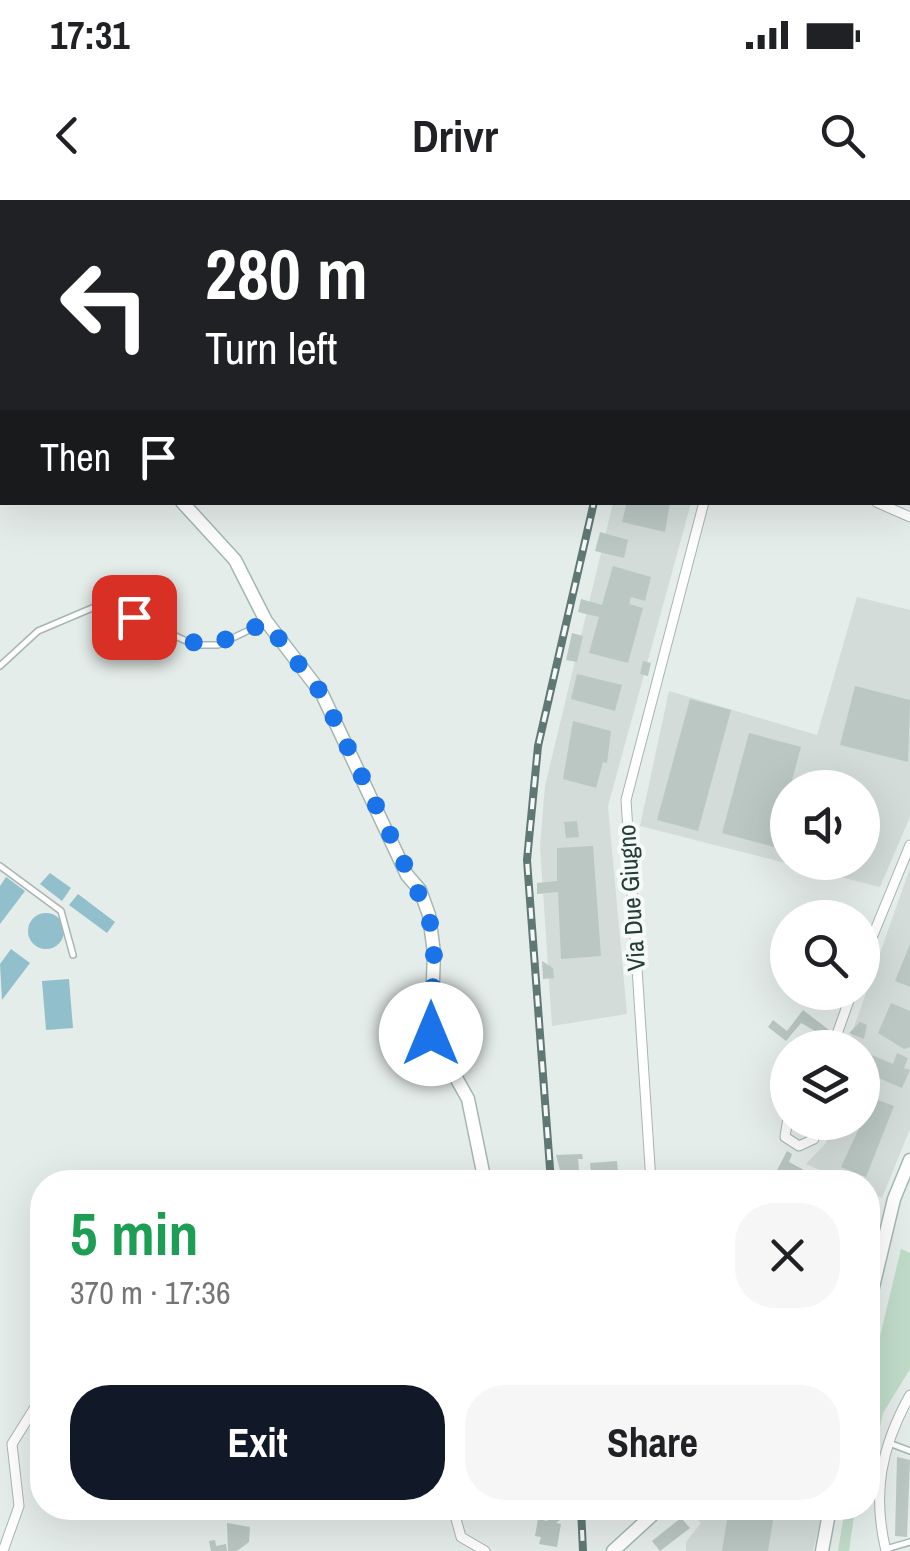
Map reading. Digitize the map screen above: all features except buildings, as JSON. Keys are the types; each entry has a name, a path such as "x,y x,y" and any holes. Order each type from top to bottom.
{"street":[{"path":"185,505 235,560 266,622 322,694 406,874 420,890 434,953 431,1034 468,1099 483,1170"},
{"name":"Via Due Giugno","path":"650,1170 626,800 703,505"},
{"path":"883,505 910,517"},
{"path":"880,918 910,845"},
{"path":"790,1140 799,1146 812,1140"},
{"path":"880,1246 910,1160"},
{"path":"880,1477 888,1443 910,1395"},
{"path":"3,1551 19,1506 12,1444 30,1415"},
{"path":"880,1502 886,1550"},
{"path":"456,1520 461,1538 485,1551"},
{"path":"614,1551 647,1520"},
{"path":"822,1551 828,1520"}],"lane":[{"path":"0,666 38,631 104,603 195,646 218,645 266,622"},
{"path":"0,866 61,911 73,955"},
{"path":"888,1443 910,1451"},
{"path":"886,1550 910,1542"}],"shaded area":[{"path":"613,505 690,505 608,806 627,1014 552,1026 540,846 545,786"},
{"path":"857,597 910,610 910,817 880,887 852,880 880,880 880,770 770,770 770,859 640,826 669,691 817,735"},
{"path":"910,868 910,1129 882,1198 880,1170 820,1170 806,1164 826,1143 880,1140 880,1030 853,1030 860,1010 880,1010 880,953"},
{"path":"698,1520 821,1520 813,1551 686,1551 686,1542 701,1523"}],"green space":[{"path":"901,1249 910,1253 910,1369 883,1413 880,1427 880,1336"},
{"path":"843,1520 853,1520 849,1551 838,1551"}],"water":[{"path":"50,873 71,888 62,901 40,884"},
{"path":"6,877 25,891 0,924 0,886"},
{"path":"78,894 115,922 107,933 69,905"},
{"path":"46,913 59,918 64,931 59,944 46,949 33,944 28,931 33,918"},
{"path":"11,949 30,963 2,1000 0,964"},
{"path":"69,979 73,1028 46,1030 42,981"}],"railway":[{"path":"550,1170 527,860 538,746 593,505"},
{"path":"582,1520 583,1551"}],"route":[{"path":"134,617 195,646 218,645 266,622 307,670 322,694 406,874 420,890 429,915 434,953 431,1034"}]}
